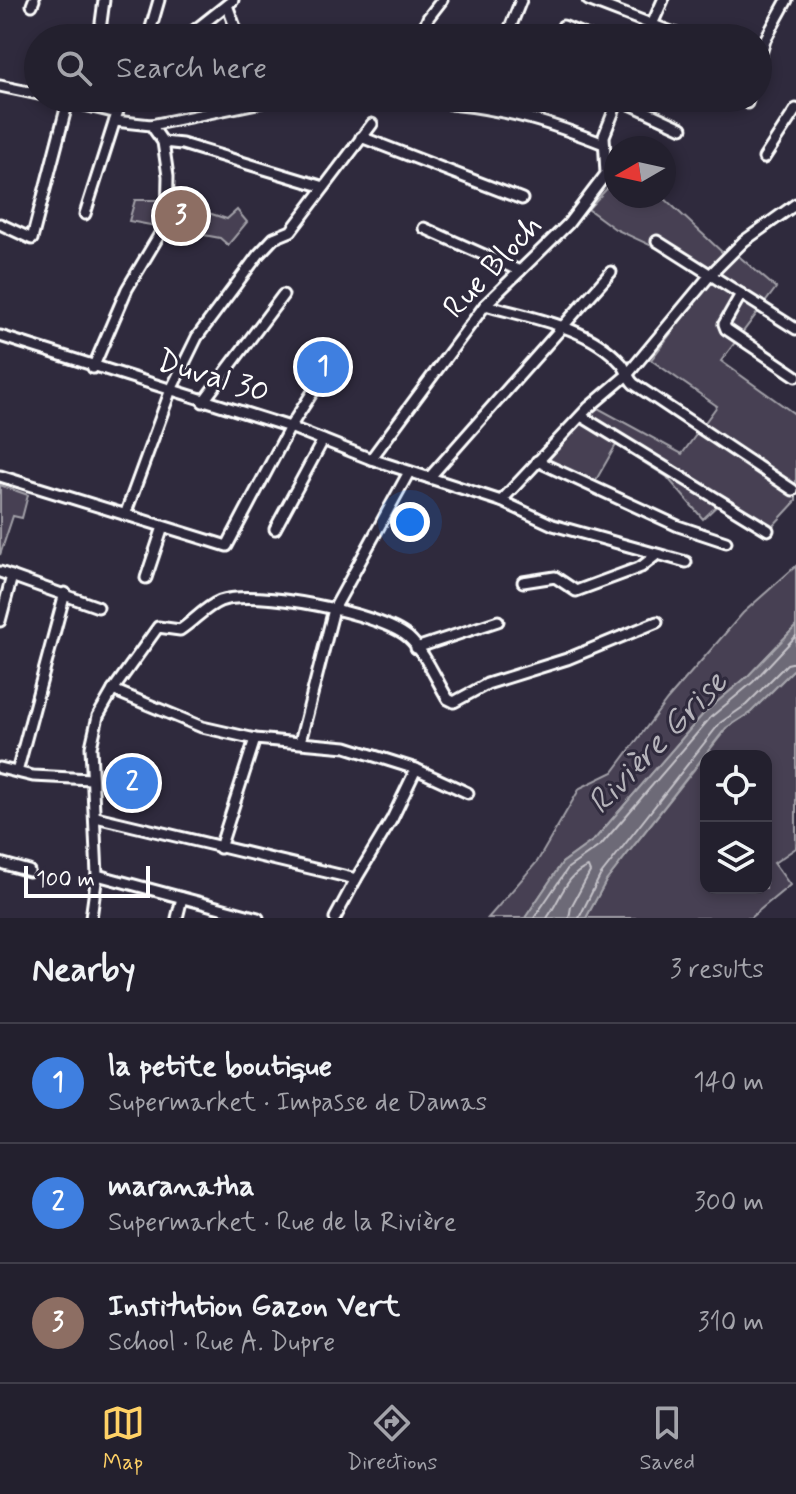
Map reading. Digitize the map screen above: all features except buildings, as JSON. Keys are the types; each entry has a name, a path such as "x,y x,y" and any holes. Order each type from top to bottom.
{"street":[{"path":"101,24 104,0"},
{"path":"152,24 159,0"},
{"path":"426,24 442,0"},
{"path":"512,24 521,0"},
{"path":"588,0 652,24 663,0"},
{"path":"772,27 787,0"},
{"path":"202,24 230,2 236,24"},
{"path":"0,86 24,91"},
{"path":"764,158 796,109"},
{"path":"0,224 32,239 65,112"},
{"path":"101,112 151,125 214,112"},
{"path":"85,214 118,112"},
{"path":"518,112 604,144"},
{"name":"Rue Bloch","path":"605,136 613,112"},
{"path":"648,112 682,128"},
{"path":"125,515 170,392 197,337 258,255 274,238 291,231 372,124"},
{"path":"93,368 127,289 167,222 168,176 163,142 151,125"},
{"path":"361,137 522,199"},
{"path":"163,142 182,144 324,187"},
{"name":"Rue Bloch","path":"371,459 485,305 568,224 604,177"},
{"path":"501,501 585,412 627,375 711,274 744,241 796,204"},
{"path":"424,228 520,271"},
{"path":"657,241 796,329"},
{"path":"429,478 611,272"},
{"path":"741,294 724,324 726,329 796,376"},
{"path":"203,402 283,295"},
{"path":"485,305 565,327 590,339 619,360 634,384 793,490"},
{"name":"Duval 30","path":"0,336 93,368 290,427 371,459 501,501 553,525 655,556 686,562"},
{"path":"0,476 221,546 231,544 290,427 331,364"},
{"path":"585,412 768,530"},
{"path":"275,529 323,440"},
{"path":"537,461 678,526 726,542"},
{"path":"300,742 334,609 409,472"},
{"path":"146,578 163,527"},
{"path":"523,582 555,577 576,591 641,567 655,556"},
{"path":"0,572 98,607"},
{"path":"0,621 12,576"},
{"path":"17,772 65,593"},
{"path":"91,918 97,875 96,817 91,779 93,737 98,716 155,630 162,626 180,630 217,602 260,595 334,609 405,635 448,699 454,702 487,684 576,656 657,622"},
{"path":"416,648 498,621"},
{"path":"113,690 202,727 255,739 346,747 416,769 468,793"},
{"path":"220,848 255,739"},
{"path":"0,768 91,779"},
{"path":"335,918 392,819 416,769"},
{"path":"96,817 356,879"},
{"path":"0,863 29,871"},
{"path":"97,875 258,918"},
{"path":"177,918 182,898"}],"shaded area":[{"path":"604,192 604,208 675,208 723,253 735,253 776,288 721,361 796,415 796,501 771,528 723,500 703,519 667,477 616,445 592,487 546,463 596,407 682,454 717,406 651,360 715,275 615,229 588,209"},
{"path":"135,200 169,200 227,219 237,210 247,222 228,245 220,238 129,221"},
{"path":"0,485 28,495 22,518 13,516 0,555"},
{"path":"796,566 796,626 748,676 705,712 595,839 562,863 525,918 488,918 537,862 580,788 613,772 667,700 743,613"},
{"path":"796,667 796,848 774,863 790,885 750,918 586,918 606,881 700,762 700,894 772,894 772,750 710,750 727,728 751,712"}],"water":[{"path":"796,626 796,667 751,712 726,728 709,750 700,750 700,761 606,881 586,918 525,918 562,863 595,839 705,712 748,676"}],"place":[{"name":"Institution Gazon Vert","path":"181,216"},
{"name":"la petite boutique","path":"323,367"},
{"name":"maranatha","path":"132,783"}],"water label":[{"name":"Rivière Grise","path":"658,743"}]}
